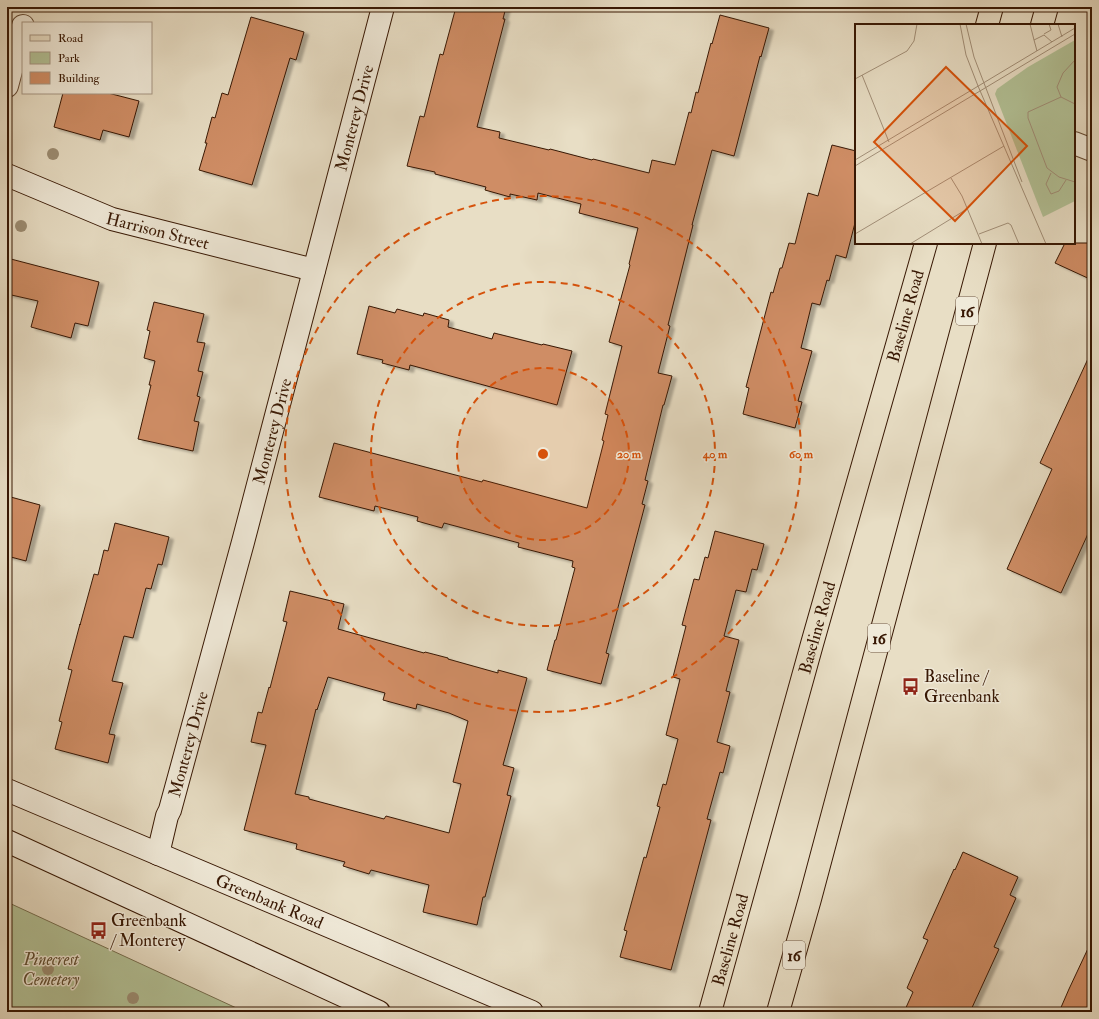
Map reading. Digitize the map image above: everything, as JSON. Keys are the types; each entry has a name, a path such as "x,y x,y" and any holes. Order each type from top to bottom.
{"main road":[{"path":"987,24 992,7"},
{"path":"1042,24 1047,7"},
{"name":"Baseline Road","path":"710,1012 814,637 926,244"},
{"name":"16","path":"778,1012 810,899 985,244"}],"street":[{"path":"24,22 28,7"},
{"name":"Monterey Drive","path":"158,854 167,816 170,810 243,542 383,7"},
{"path":"7,86 22,28"},
{"path":"1075,142 1092,150"},
{"name":"Harrison Street","path":"7,175 112,219 314,270"},
{"name":"Greenbank Road","path":"7,790 532,1012"},
{"path":"7,841 379,1012"}],"green space":[{"name":"Pinecrest Cemetery","path":"7,902 245,1012 7,1012"}],"building":[{"path":"456,7 506,7 503,19 505,19 477,127 500,132 499,138 649,173 652,160 675,165 689,112 691,113 696,92 698,93 720,15 769,28 761,57 760,56 734,156 712,150 692,225 658,373 672,376 663,405 645,480 648,481 642,504 645,505 606,653 609,654 601,684 547,670 575,568 572,567 573,561 518,547 519,543 444,523 442,528 417,521 418,517 375,506 374,511 319,497 334,443 482,482 483,480 587,508 604,441 602,440 608,415 605,414 622,346 609,342 630,265 638,228 579,213 581,204 538,193 537,200 510,194 510,197 485,190 486,187 435,174 435,172 407,166 420,116 424,117 440,54 443,55"},
{"path":"251,17 304,32 296,60 290,58 252,185 199,170 207,143 205,143 212,117 215,118 222,93 228,95"},
{"path":"63,94 112,94 139,101 129,137 103,130 100,140 54,127"},
{"path":"832,145 855,151 855,223 846,258 836,255 829,281 827,280 820,305 812,303 801,348 812,351 798,401 802,402 795,428 743,414 749,388 746,387 771,292 773,293 789,243 795,244 808,193 818,196"},
{"path":"1092,243 1092,280 1055,263 1064,244"},
{"path":"7,258 99,282 88,326 75,323 71,338 31,327 38,301 7,294"},
{"path":"154,302 204,314 197,342 205,343 198,371 203,372 197,396 200,397 194,421 199,422 193,451 138,439 151,385 149,385 155,361 144,358 150,331 147,330"},
{"path":"369,306 395,313 397,309 423,316 424,313 449,320 448,327 492,339 494,333 572,351 557,405 410,365 409,370 382,363 383,360 357,354"},
{"path":"1092,350 1092,525 1061,593 1007,569 1052,469 1040,463"},
{"path":"7,496 40,505 26,561 7,556"},
{"path":"115,523 169,537 162,565 158,564 151,589 146,588 133,638 124,636 112,681 123,683 109,734 115,735 108,763 55,749 62,722 59,721 72,670 68,669 94,574 98,575 104,550 108,551"},
{"path":"715,531 764,544 757,570 752,569 746,592 736,590 724,636 739,640 726,691 730,692 717,742 730,746 723,773 720,772 707,819 711,820 671,970 620,957 627,931 624,930 644,857 646,858 660,807 657,806 663,784 666,785 678,739 666,735 680,679 673,677 686,626 682,625 694,579 699,580 705,557 708,558"},
{"path":"290,591 344,604 338,629 424,653 448,658 498,673 498,670 527,678 503,765 514,768 507,795 511,796 485,897 483,897 477,925 423,912 429,885 371,870 369,874 343,866 345,862 296,849 297,844 244,830 266,745 251,742 258,712 262,713 269,687 270,688 287,622 283,621","holes":["328,677 385,693 383,700 416,709 417,704 449,713 468,721 453,782 461,784 449,833 386,816 384,819 295,794 316,709 317,710"]},
{"path":"963,852 1018,877 1010,895 1016,898 994,947 999,949 970,1012 904,1012 913,992 907,988 928,940 923,938"},
{"path":"1092,940 1092,1012 1059,1012 1069,989"}],"place":[{"name":"Baseline / Greenbank","path":"911,686"},
{"name":"Greenbank / Monterey","path":"98,930"}]}
